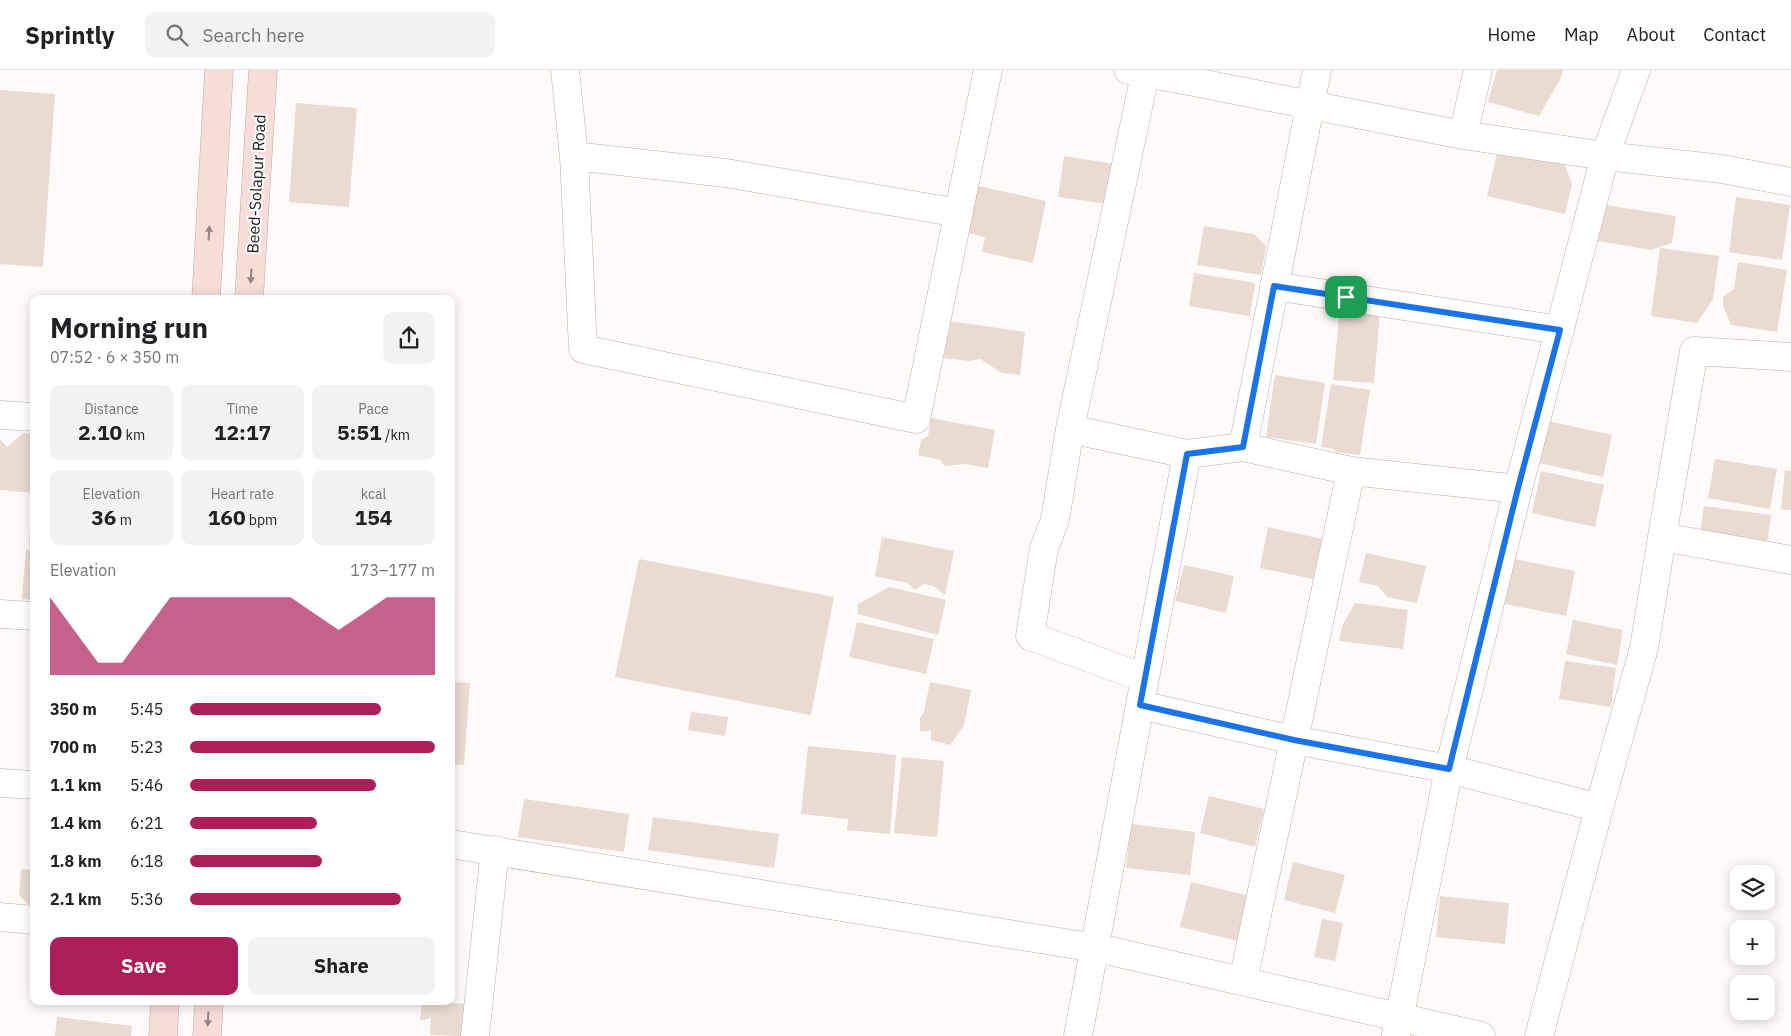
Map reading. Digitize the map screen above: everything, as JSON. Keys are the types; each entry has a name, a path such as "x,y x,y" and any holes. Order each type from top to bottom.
{"main road":[{"path":"206,295 219,70"},
{"name":"Beed-Solapur Road","path":"249,295 263,70"},
{"path":"163,1036 165,1005"},
{"path":"207,1036 209,1005"}],"street":[{"path":"564,70 574,156 583,349 916,419 988,70"},
{"path":"1243,447 1317,70"},
{"path":"1463,135 1478,70"},
{"path":"1398,1027 1449,769 1518,488 1605,156 1636,70"},
{"path":"1144,678 1030,636 1044,548 1054,520 1139,71 1463,135 1605,156 1722,169 1791,182"},
{"path":"574,156 726,173 959,212"},
{"path":"1274,286 1560,330"},
{"path":"1539,1036 1599,808 1644,648 1694,350 1791,358"},
{"path":"0,415 30,417"},
{"path":"1070,429 1187,454 1243,447 1351,471 1518,488"},
{"path":"1078,1036 1187,454"},
{"path":"1243,981 1351,471"},
{"path":"1662,537 1791,560"},
{"path":"0,614 30,616"},
{"path":"1140,705 1294,740 1449,769 1599,808"},
{"path":"0,782 30,785"},
{"path":"455,845 1094,948 1243,981 1398,1027 1480,1036"},
{"path":"475,1036 495,850"},
{"path":"0,917 30,920"}],"building":[{"path":"1497,70 1563,70 1561,78 1539,116 1488,102"},
{"path":"0,90 55,94 43,267 0,264"},
{"path":"296,103 357,108 349,207 289,202"},
{"path":"1499,145 1563,160 1572,184 1565,214 1487,196"},
{"path":"1064,156 1114,164 1108,204 1058,197"},
{"path":"974,185 1046,201 1033,263 982,252 985,237 964,232"},
{"path":"1736,197 1790,205 1782,260 1729,252"},
{"path":"1605,205 1676,216 1672,243 1651,250 1598,241"},
{"path":"1204,226 1254,234 1266,246 1261,275 1197,265"},
{"path":"1660,248 1719,256 1713,299 1697,323 1651,316"},
{"path":"1738,262 1787,270 1777,332 1731,325 1723,305 1723,297 1734,289"},
{"path":"1194,273 1255,283 1250,316 1189,306"},
{"path":"1340,307 1380,311 1374,383 1333,380"},
{"path":"950,321 1025,332 1020,375 1002,373 980,359 969,361 944,358"},
{"path":"1275,375 1325,383 1316,444 1266,437"},
{"path":"1331,384 1370,390 1360,455 1336,452 1333,449 1321,447"},
{"path":"931,418 995,430 988,468 966,464 944,466 941,460 918,455 921,440 928,436"},
{"path":"1548,421 1612,435 1603,477 1539,463"},
{"path":"23,433 30,434 30,493 0,490 0,439 7,447"},
{"path":"1715,459 1777,469 1770,509 1708,498"},
{"path":"1785,470 1791,471 1791,510 1781,509"},
{"path":"1541,471 1604,485 1595,527 1532,513"},
{"path":"1704,506 1771,515 1766,549 1699,541"},
{"path":"1268,527 1322,539 1313,579 1260,568"},
{"path":"882,537 954,551 945,595 933,586 924,584 915,590 907,583 875,576"},
{"path":"26,550 30,550 30,600 22,599"},
{"path":"1366,553 1426,566 1417,603 1387,597 1378,586 1359,582"},
{"path":"639,559 834,597 811,715 615,677"},
{"path":"1514,559 1575,571 1566,616 1505,604"},
{"path":"1184,565 1234,576 1226,613 1175,601"},
{"path":"889,587 946,600 938,635 858,614 858,604"},
{"path":"1355,603 1408,610 1403,649 1339,641 1342,626"},
{"path":"1573,620 1623,630 1617,665 1566,654"},
{"path":"857,622 934,639 926,674 849,657"},
{"path":"1565,661 1616,668 1611,707 1559,699"},
{"path":"455,682 470,683 464,765 455,764"},
{"path":"930,682 971,690 964,725 950,745 931,740 931,731 920,731 920,718 924,712"},
{"path":"691,712 728,717 725,736 688,730"},
{"path":"808,746 896,755 890,834 847,830 848,819 801,814"},
{"path":"902,757 944,761 937,837 894,833"},
{"path":"1209,796 1264,809 1255,847 1200,833"},
{"path":"524,799 629,814 624,852 518,837"},
{"path":"653,817 779,834 774,868 648,850"},
{"path":"1131,824 1195,832 1190,875 1126,868"},
{"path":"1293,862 1345,875 1335,913 1284,900"},
{"path":"21,869 30,870 30,905 19,895"},
{"path":"1191,882 1254,897 1243,942 1180,927"},
{"path":"1440,896 1509,903 1505,944 1436,937"},
{"path":"1322,919 1343,923 1335,961 1314,957"},
{"path":"466,1004 464,1036 430,1035 431,1018 420,1021 422,1005"},
{"path":"57,1017 132,1026 131,1036 55,1036"}],"route":[{"path":"1274,286 1346,297 1560,330 1518,488 1449,769 1294,740 1140,705 1187,454 1243,447 1274,286"}]}
